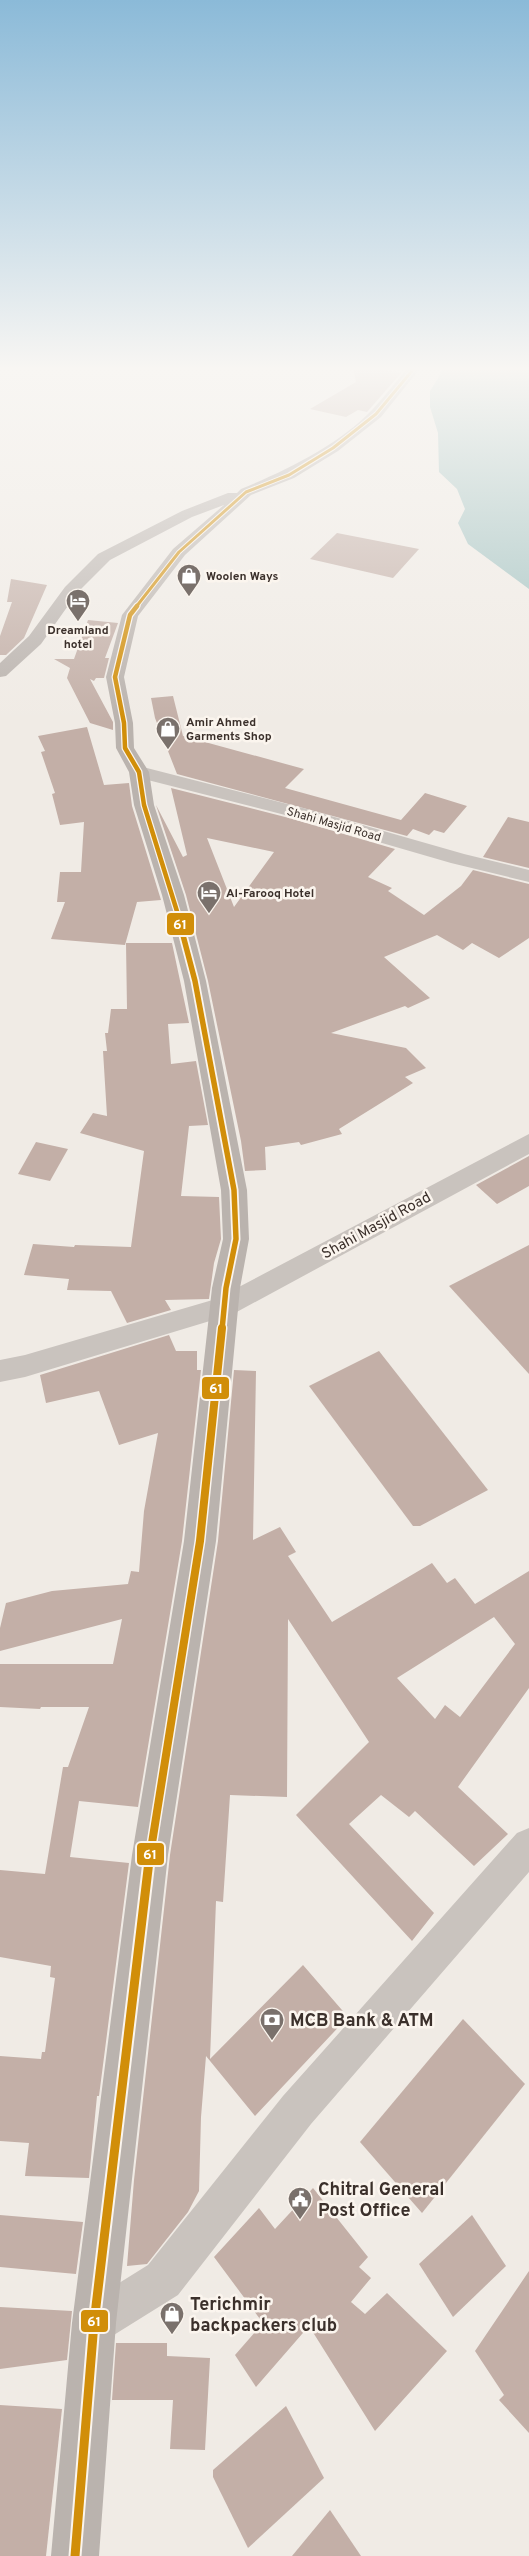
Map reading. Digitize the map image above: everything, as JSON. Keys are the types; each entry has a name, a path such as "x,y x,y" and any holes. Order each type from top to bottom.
{"street":[{"path":"0,672 35,640 71,590 104,557 187,514 263,485"},
{"path":"75,2556 94,2323 150,1855 200,1541 224,1307 236,1238 234,1190 195,981 173,895 144,805 139,772 125,748 124,723 115,677 121,645 130,615 179,552 246,492"},
{"name":"Shahi Masjid Road","path":"139,772 296,812 458,859 529,876"},
{"name":"Shahi Masjid Road","path":"0,1371 26,1366 224,1307 529,1143"},
{"path":"94,2323 163,2280 296,2110 529,1844"}],"water":[{"path":"453,485 529,485 529,589 468,544 458,523 465,509 457,489"}],"building":[{"path":"337,533 419,549 393,578 310,559"},
{"path":"11,579 47,585 24,638 6,655 0,655 0,636 12,602 7,602"},
{"path":"88,620 118,623 105,658 109,658 104,678 96,678 94,681 90,679 113,722 113,730 90,723 67,678 70,668 54,659 74,659"},
{"path":"173,696 183,736 304,769 285,788 401,820 425,793 467,806 444,833 434,830 429,835 413,829 407,836 177,774 155,718 151,698"},
{"path":"87,727 104,785 129,783 132,806 161,900 137,902 125,945 51,939 65,902 57,902 60,872 81,872 84,822 60,825 52,794 55,793 41,752 45,751 38,736"},
{"path":"171,788 289,818 395,849 368,877 392,888 388,891 424,915 461,886 473,870 529,884 529,938 499,958 472,943 463,950 437,935 384,957 430,998 408,1008 405,1006 331,1033 406,1048 426,1068 405,1077 413,1083 339,1129 342,1134 301,1145 299,1142 265,1147 266,1170 245,1171 241,1141 208,981 186,895 156,805 183,857 187,855","holes":["207,838 274,852 234,907"]},
{"path":"508,817 529,822 529,868 483,857"},
{"path":"126,943 172,943 189,1023 168,1024 171,1064 196,1061 208,1125 189,1126 181,1196 219,1197 221,1239 214,1263 209,1299 165,1300 171,1310 127,1323 111,1291 67,1290 69,1279 24,1275 33,1244 74,1247 75,1245 131,1247 144,1151 80,1133 93,1113 107,1116 103,1051 107,1051 105,1033 108,1033 111,1009 127,1009"},
{"path":"36,1142 68,1149 50,1181 18,1174"},
{"path":"529,1156 529,1186 497,1204 476,1185"},
{"path":"529,1245 529,1374 449,1286"},
{"path":"169,1335 176,1351 197,1351 197,1370 201,1370 182,1541 138,1807 79,1801 70,1857 129,1863 99,2096 97,2096 89,2178 25,2176 29,2143 0,2141 0,2056 41,2059 42,2052 45,2052 55,1978 50,1977 51,1966 0,1957 0,1870 45,1874 63,1767 68,1767 89,1707 41,1707 40,1709 0,1707 0,1664 113,1664 122,1619 0,1651 0,1628 6,1603 52,1591 128,1584 131,1571 139,1572 144,1511 158,1433 119,1445 99,1391 46,1403 40,1375"},
{"path":"379,1351 488,1490 420,1526 413,1526 309,1386"},
{"path":"234,1370 256,1371 253,1540 280,1527 296,1552 288,1556 332,1622 432,1563 447,1583 455,1578 475,1604 529,1571 529,1688 458,1787 508,1834 474,1866 415,1811 409,1817 381,1795 349,1824 434,1913 412,1941 296,1815 369,1742 288,1619 287,1797 230,1795 223,1902 216,1901 210,2059 303,1965 348,2017 255,2116 206,2056 201,2117 199,2191 188,2212 147,2264 127,2266 134,2180 170,1855 218,1541","holes":["494,1617 515,1644 460,1717 445,1705 435,1719 397,1678"]},
{"path":"463,2019 525,2084 422,2213 360,2142"},
{"path":"313,2188 368,2257 359,2267 371,2278 351,2302 365,2314 387,2293 447,2351 375,2431 309,2326 256,2387 235,2355 263,2323 214,2257 259,2208 275,2229"},
{"path":"0,2215 83,2222 76,2274 0,2267"},
{"path":"472,2215 506,2266 453,2317 419,2264"},
{"path":"529,2271 529,2433 499,2400 504,2395 475,2351"},
{"path":"0,2307 72,2311 67,2360 0,2369"},
{"path":"116,2343 167,2343 167,2356 210,2358 205,2450 170,2449 173,2400 112,2400"},
{"path":"0,2405 62,2409 46,2556 0,2556"},
{"path":"286,2406 324,2478 248,2548 213,2477 213,2470"},
{"path":"330,2510 361,2556 292,2556"}],"transit line":[{"name":"61","path":"75,2556 94,2323 150,1855 200,1541 226,1288 236,1239 234,1190 195,981 173,895 144,805 139,772 125,748 124,723 115,677 121,645 130,615 179,552 246,492 263,485"}],"place":[{"name":"Woolen Ways","path":"189,597"},
{"name":"Dreamland hotel","path":"78,622"},
{"name":"Amir Ahmed Garments Shop","path":"168,750"},
{"name":"Al-Farooq Hotel","path":"209,914"},
{"name":"MCB Bank & ATM","path":"272,2041"},
{"name":"Chitral General Post Office","path":"300,2220"},
{"name":"Terichmir backpackers club","path":"172,2335"}]}
